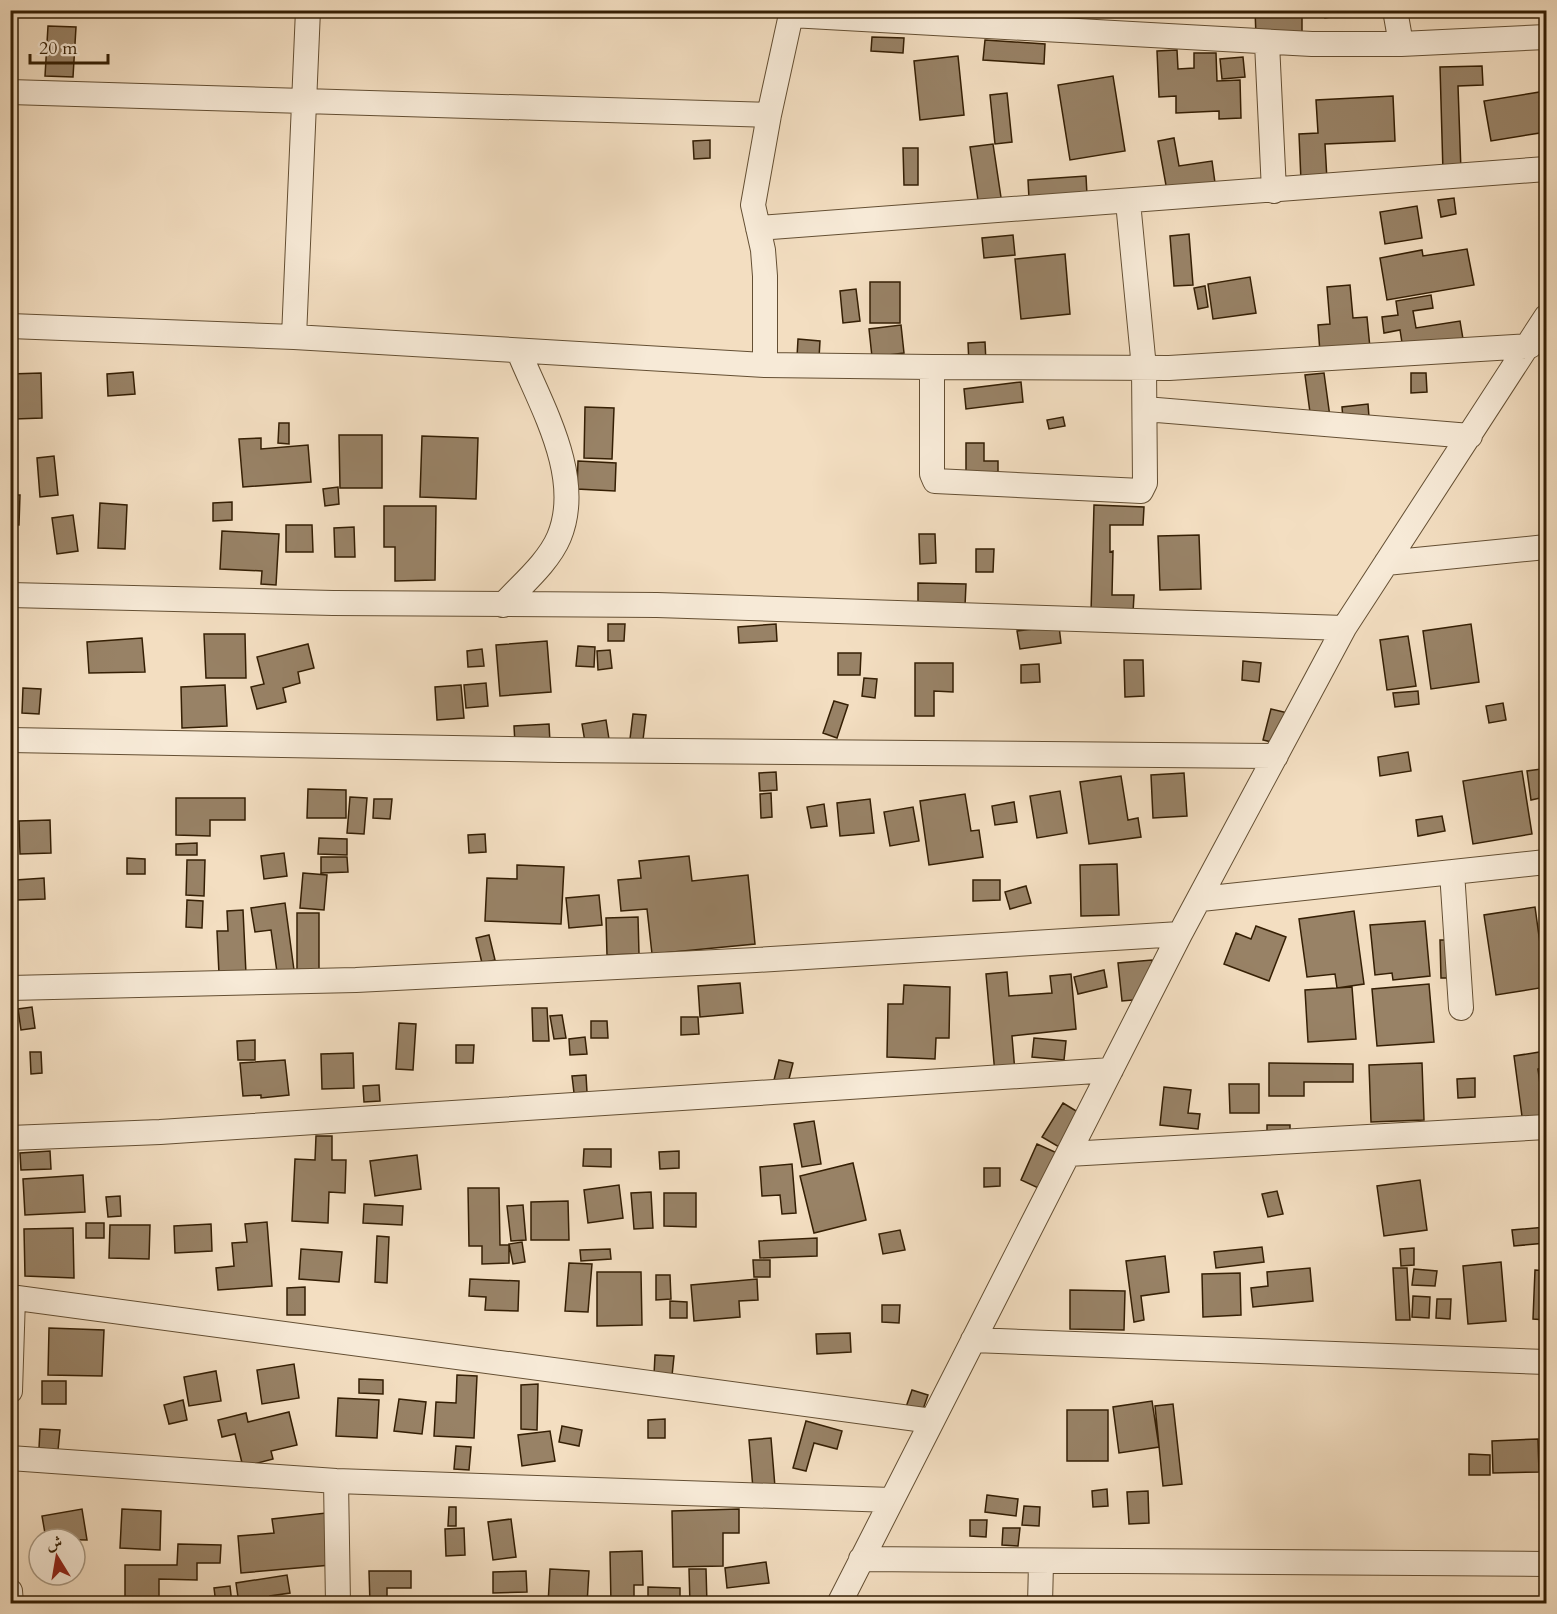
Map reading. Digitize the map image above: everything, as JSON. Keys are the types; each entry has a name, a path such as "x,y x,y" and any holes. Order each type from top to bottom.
{"street":[{"path":"294,337 308,10"},
{"path":"1395,10 1401,44"},
{"path":"765,365 765,276 753,205 755,182 792,13 1267,43 1401,44 1546,37"},
{"path":"1267,43 1274,191"},
{"path":"10,92 305,99 769,115"},
{"path":"758,228 1546,170"},
{"path":"932,367 932,474 935,481 1141,491 1145,483 1144,368 1128,202"},
{"path":"838,1604 1180,934 1201,899 1344,627 1530,346 1546,317"},
{"path":"10,326 294,337 765,365 1144,368 1530,346"},
{"path":"503,605 542,562 558,538 566,513 562,465 519,352"},
{"path":"1145,409 1470,436"},
{"path":"1386,563 1546,547"},
{"path":"10,595 503,605 657,605 1344,627"},
{"path":"10,740 583,750 1276,756"},
{"path":"1201,899 1546,862"},
{"path":"1452,872 1461,1008"},
{"path":"10,988 403,977 768,959 1180,934"},
{"path":"10,1138 160,1132 1111,1070"},
{"path":"1068,1154 1546,1127"},
{"path":"10,1391 12,1297 932,1421"},
{"path":"973,1340 1546,1362"},
{"path":"10,1458 336,1481 891,1500"},
{"path":"336,1481 338,1604"},
{"path":"861,1559 1041,1563 1546,1564"},
{"path":"1040,1604 1041,1563"},
{"path":"10,1591 11,1604"}],"building":[{"path":"1255,10 1274,10 1274,15 1302,14 1302,35 1256,36"},
{"path":"1324,10 1343,10 1344,15 1325,18"},
{"path":"48,26 76,27 73,77 45,76"},
{"path":"872,37 904,38 903,53 871,51"},
{"path":"985,40 1045,44 1044,64 983,60"},
{"path":"1177,50 1178,69 1194,68 1194,53 1216,53 1217,81 1240,80 1241,118 1219,119 1219,111 1176,113 1176,96 1159,97 1157,51"},
{"path":"958,56 964,115 920,120 914,61"},
{"path":"1243,57 1245,77 1222,79 1220,59"},
{"path":"1482,66 1483,85 1458,86 1461,171 1443,172 1440,67"},
{"path":"1113,76 1125,151 1070,160 1058,85"},
{"path":"1546,91 1546,132 1491,141 1484,101"},
{"path":"1007,93 1012,142 995,144 990,95"},
{"path":"1393,96 1395,141 1325,144 1327,180 1301,181 1299,134 1318,133 1316,100"},
{"path":"1174,138 1179,166 1212,161 1215,183 1167,191 1158,141"},
{"path":"710,140 710,158 694,159 693,141"},
{"path":"993,144 1002,204 979,207 970,147"},
{"path":"903,148 918,148 918,185 904,185"},
{"path":"1086,176 1087,195 1029,199 1028,180"},
{"path":"1454,198 1456,214 1441,217 1438,200"},
{"path":"1417,206 1422,238 1385,244 1380,212"},
{"path":"1189,234 1193,285 1174,286 1170,236"},
{"path":"1013,235 1015,255 984,258 982,238"},
{"path":"1467,249 1474,285 1387,300 1380,258 1422,250 1423,256"},
{"path":"1065,254 1070,314 1021,319 1015,259"},
{"path":"1250,277 1256,313 1213,319 1208,284"},
{"path":"870,282 900,282 900,323 870,323"},
{"path":"1350,285 1353,318 1367,317 1370,348 1320,353 1318,325 1330,324 1327,287"},
{"path":"1205,286 1208,307 1198,309 1194,288"},
{"path":"856,289 860,321 843,323 840,291"},
{"path":"1431,295 1433,308 1413,311 1416,328 1460,321 1463,339 1403,349 1400,330 1384,333 1382,317 1398,315 1396,301"},
{"path":"901,325 904,353 872,357 869,329"},
{"path":"798,339 820,341 819,358 797,357"},
{"path":"985,342 986,362 969,364 968,343"},
{"path":"133,372 135,394 108,396 107,374"},
{"path":"41,373 42,418 15,419 15,401 10,401 10,374"},
{"path":"1324,373 1330,417 1311,420 1305,375"},
{"path":"1411,373 1426,373 1427,392 1411,393"},
{"path":"1021,382 1023,402 966,409 964,389"},
{"path":"1368,404 1369,417 1343,419 1342,407"},
{"path":"585,407 614,408 612,459 584,458"},
{"path":"1063,417 1065,426 1049,429 1047,420"},
{"path":"279,423 289,423 289,444 278,443"},
{"path":"339,435 382,435 382,488 340,488"},
{"path":"422,436 478,438 476,499 420,497"},
{"path":"261,438 261,449 308,445 311,482 243,487 239,439"},
{"path":"966,443 984,443 984,461 998,461 998,480 966,480"},
{"path":"54,456 58,495 40,497 37,458"},
{"path":"578,461 616,463 615,491 577,489"},
{"path":"338,487 339,504 325,506 323,489"},
{"path":"10,495 20,495 19,525 10,524"},
{"path":"232,502 232,520 213,521 213,503"},
{"path":"100,503 127,505 125,549 98,548"},
{"path":"1094,505 1144,507 1143,525 1110,525 1110,552 1113,551 1112,595 1134,595 1133,613 1091,612"},
{"path":"384,506 436,506 435,580 395,581 395,547 384,547"},
{"path":"73,515 78,551 57,554 52,518"},
{"path":"286,525 312,525 313,552 286,552"},
{"path":"354,527 355,557 335,557 334,528"},
{"path":"222,531 279,534 276,585 261,584 262,571 220,569"},
{"path":"919,534 935,534 936,563 920,564"},
{"path":"1199,535 1201,589 1160,590 1158,536"},
{"path":"976,549 994,549 993,572 976,572"},
{"path":"918,583 966,584 965,606 918,605"},
{"path":"608,624 625,624 624,641 608,641"},
{"path":"776,624 777,641 739,643 738,627"},
{"path":"1471,624 1479,682 1431,689 1423,631"},
{"path":"1059,626 1061,643 1020,649 1017,631"},
{"path":"204,634 245,634 246,678 206,678"},
{"path":"1408,636 1416,686 1387,690 1380,640"},
{"path":"142,638 145,672 89,673 87,642"},
{"path":"547,641 551,692 500,696 496,645"},
{"path":"308,644 314,668 298,672 300,683 283,688 286,702 257,709 251,687 264,684 257,657"},
{"path":"578,646 595,647 594,667 576,666"},
{"path":"482,649 484,666 468,667 467,651"},
{"path":"610,650 612,668 598,670 597,651"},
{"path":"838,653 861,653 860,675 838,675"},
{"path":"1124,660 1143,660 1144,696 1125,697"},
{"path":"1243,661 1261,663 1259,682 1242,680"},
{"path":"915,663 953,663 953,692 934,691 934,716 915,716"},
{"path":"1039,664 1040,682 1021,683 1021,665"},
{"path":"864,678 877,679 875,698 862,696"},
{"path":"486,683 488,706 466,708 464,685"},
{"path":"225,685 227,726 182,728 181,687"},
{"path":"461,685 464,718 437,720 435,687"},
{"path":"23,688 41,689 39,714 22,713"},
{"path":"1418,691 1419,704 1395,707 1393,693"},
{"path":"834,701 848,705 837,738 823,733"},
{"path":"1503,703 1506,720 1489,723 1486,706"},
{"path":"1271,709 1288,713 1280,744 1263,740"},
{"path":"633,714 646,715 643,740 630,739"},
{"path":"606,720 609,739 585,742 582,724"},
{"path":"549,724 550,742 515,744 514,726"},
{"path":"1408,752 1411,771 1380,776 1378,757"},
{"path":"1541,769 1545,797 1531,800 1527,771"},
{"path":"1522,771 1532,834 1473,844 1463,781"},
{"path":"776,772 777,790 760,791 759,773"},
{"path":"1184,773 1187,816 1153,818 1151,775"},
{"path":"1121,776 1128,820 1138,818 1141,837 1089,844 1080,782"},
{"path":"308,789 346,790 346,818 307,818"},
{"path":"1060,791 1067,833 1037,838 1030,796"},
{"path":"771,793 772,817 761,818 760,794"},
{"path":"965,794 971,831 979,830 983,857 929,865 920,801"},
{"path":"350,797 367,798 364,834 347,833"},
{"path":"176,798 245,798 245,820 210,820 210,836 176,835"},
{"path":"374,799 392,799 390,819 373,818"},
{"path":"870,799 874,833 840,836 837,803"},
{"path":"1014,802 1017,822 995,825 992,806"},
{"path":"824,804 827,826 811,828 807,807"},
{"path":"913,807 919,841 890,846 884,812"},
{"path":"1442,816 1445,831 1418,836 1416,820"},
{"path":"50,820 51,853 20,854 19,821"},
{"path":"485,834 486,852 469,853 468,835"},
{"path":"319,838 347,839 347,855 318,854"},
{"path":"197,843 197,855 176,855 176,844"},
{"path":"284,853 287,876 264,879 261,856"},
{"path":"689,856 692,881 748,875 755,944 652,954 647,909 621,911 618,880 641,878 639,861"},
{"path":"321,857 347,857 348,872 321,873"},
{"path":"127,858 145,859 145,874 127,874"},
{"path":"187,860 205,860 204,896 186,895"},
{"path":"1117,864 1119,915 1081,916 1080,865"},
{"path":"517,865 564,867 561,924 485,921 487,878 517,879"},
{"path":"303,873 327,875 324,910 300,908"},
{"path":"44,878 45,899 17,900 16,880"},
{"path":"973,880 1000,880 1000,900 973,901"},
{"path":"1026,886 1031,903 1010,909 1005,892"},
{"path":"599,895 602,925 569,928 566,898"},
{"path":"187,900 203,901 202,928 186,927"},
{"path":"285,903 294,970 277,972 271,930 255,932 251,908"},
{"path":"1535,907 1546,987 1496,995 1484,915"},
{"path":"243,910 246,974 219,974 217,931 228,931 227,911"},
{"path":"1354,911 1364,984 1337,988 1335,974 1307,977 1299,919"},
{"path":"297,913 319,913 319,972 297,972"},
{"path":"638,917 639,954 607,955 606,918"},
{"path":"1425,921 1430,976 1393,980 1392,973 1375,975 1370,925"},
{"path":"1256,926 1286,937 1269,981 1224,964 1236,933 1251,939"},
{"path":"489,935 495,960 482,963 476,938"},
{"path":"1440,940 1454,940 1455,978 1441,978"},
{"path":"1152,960 1156,998 1122,1001 1118,963"},
{"path":"1104,970 1107,987 1078,994 1074,977"},
{"path":"1007,972 1009,996 1052,993 1050,976 1071,974 1076,1029 1012,1036 1015,1072 995,1074 986,974"},
{"path":"740,983 743,1013 700,1017 698,986"},
{"path":"1429,984 1434,1042 1377,1046 1372,989"},
{"path":"904,985 950,987 949,1038 936,1038 935,1059 887,1057 888,1004 903,1004"},
{"path":"1352,987 1356,1039 1308,1042 1305,990"},
{"path":"32,1007 35,1028 21,1030 18,1009"},
{"path":"532,1008 547,1008 549,1041 533,1041"},
{"path":"562,1015 566,1038 554,1039 550,1016"},
{"path":"681,1017 698,1017 699,1034 681,1035"},
{"path":"591,1021 607,1021 608,1038 591,1038"},
{"path":"399,1023 416,1024 413,1070 396,1069"},
{"path":"585,1037 587,1054 570,1055 569,1039"},
{"path":"1034,1038 1066,1041 1064,1060 1032,1057"},
{"path":"255,1040 255,1060 238,1060 237,1041"},
{"path":"456,1045 474,1045 473,1063 456,1063"},
{"path":"1546,1051 1546,1067 1538,1069 1545,1121 1523,1124 1514,1056"},
{"path":"30,1052 41,1052 42,1073 31,1074"},
{"path":"353,1053 354,1088 322,1089 321,1054"},
{"path":"285,1060 289,1095 261,1098 261,1095 243,1096 240,1063"},
{"path":"779,1060 793,1063 788,1083 774,1080"},
{"path":"1269,1063 1353,1064 1353,1082 1304,1082 1304,1096 1269,1096"},
{"path":"1422,1063 1424,1120 1371,1122 1369,1065"},
{"path":"586,1075 587,1092 574,1093 572,1076"},
{"path":"1475,1078 1475,1097 1458,1098 1457,1079"},
{"path":"10,1079 15,1119 10,1120"},
{"path":"1229,1084 1259,1084 1259,1113 1230,1113"},
{"path":"379,1085 380,1101 364,1102 363,1086"},
{"path":"1164,1087 1191,1090 1188,1113 1200,1114 1198,1129 1160,1125"},
{"path":"1063,1103 1091,1120 1071,1154 1042,1137"},
{"path":"814,1121 821,1164 802,1167 794,1124"},
{"path":"1267,1125 1290,1125 1290,1138 1267,1139"},
{"path":"316,1136 332,1136 332,1160 346,1160 345,1193 329,1192 328,1223 292,1221 295,1159 315,1160"},
{"path":"1037,1144 1066,1157 1049,1193 1021,1180"},
{"path":"584,1149 611,1149 611,1167 583,1166"},
{"path":"50,1151 51,1169 21,1170 20,1153"},
{"path":"679,1151 679,1168 660,1169 659,1152"},
{"path":"417,1155 421,1189 375,1196 370,1161"},
{"path":"853,1163 866,1220 814,1233 800,1176"},
{"path":"792,1164 796,1213 782,1214 780,1195 762,1196 760,1167"},
{"path":"984,1168 1000,1168 1000,1186 984,1187"},
{"path":"83,1175 85,1212 25,1215 23,1179"},
{"path":"1420,1180 1427,1230 1384,1236 1377,1186"},
{"path":"619,1185 623,1218 588,1223 584,1190"},
{"path":"468,1188 499,1188 500,1245 509,1245 509,1263 482,1264 482,1246 469,1246"},
{"path":"1277,1191 1283,1214 1268,1217 1262,1194"},
{"path":"651,1192 653,1228 634,1229 631,1193"},
{"path":"664,1193 696,1193 696,1227 664,1226"},
{"path":"120,1196 121,1216 108,1217 106,1197"},
{"path":"568,1201 569,1240 531,1240 531,1202"},
{"path":"364,1204 403,1206 402,1225 363,1223"},
{"path":"523,1205 526,1240 511,1241 507,1206"},
{"path":"267,1222 272,1286 218,1290 216,1268 234,1266 232,1243 247,1242 245,1224"},
{"path":"86,1223 104,1223 104,1238 86,1238"},
{"path":"211,1224 212,1251 175,1253 174,1226"},
{"path":"110,1225 150,1225 149,1259 109,1258"},
{"path":"1546,1227 1546,1243 1514,1246 1512,1230"},
{"path":"73,1228 74,1278 25,1276 24,1229"},
{"path":"900,1230 905,1250 883,1254 879,1234"},
{"path":"377,1236 389,1237 387,1283 375,1282"},
{"path":"817,1238 817,1256 760,1258 759,1241"},
{"path":"522,1242 525,1262 513,1264 509,1244"},
{"path":"1262,1247 1264,1262 1216,1268 1214,1252"},
{"path":"1414,1248 1414,1265 1401,1266 1400,1249"},
{"path":"301,1249 342,1252 339,1282 299,1279"},
{"path":"610,1249 611,1259 581,1261 580,1250"},
{"path":"1165,1256 1169,1292 1141,1296 1144,1320 1134,1322 1126,1261"},
{"path":"753,1260 770,1260 770,1277 754,1277"},
{"path":"1501,1262 1506,1321 1468,1324 1463,1266"},
{"path":"569,1263 592,1264 588,1312 565,1311"},
{"path":"1310,1268 1313,1301 1253,1307 1251,1288 1268,1286 1267,1272"},
{"path":"1393,1268 1407,1268 1410,1320 1396,1320"},
{"path":"1414,1269 1437,1271 1435,1286 1412,1285"},
{"path":"1535,1270 1546,1271 1546,1320 1533,1319"},
{"path":"597,1272 641,1272 642,1325 597,1326"},
{"path":"1240,1273 1241,1315 1203,1317 1202,1274"},
{"path":"656,1275 670,1275 671,1299 656,1300"},
{"path":"470,1279 519,1281 518,1311 485,1310 486,1297 469,1296"},
{"path":"757,1279 758,1300 739,1301 740,1317 694,1321 691,1285"},
{"path":"305,1287 305,1315 287,1315 287,1288"},
{"path":"1070,1290 1125,1291 1124,1330 1070,1329"},
{"path":"1413,1296 1430,1297 1429,1318 1412,1317"},
{"path":"1437,1299 1451,1299 1450,1319 1436,1318"},
{"path":"670,1301 687,1302 687,1318 670,1318"},
{"path":"882,1305 900,1305 899,1323 882,1322"},
{"path":"49,1328 104,1330 102,1376 48,1375"},
{"path":"850,1333 851,1352 817,1354 816,1334"},
{"path":"655,1355 674,1356 672,1376 654,1375"},
{"path":"294,1364 299,1398 262,1404 257,1370"},
{"path":"216,1371 221,1401 189,1406 184,1377"},
{"path":"457,1375 477,1376 474,1438 434,1436 436,1402 456,1403"},
{"path":"359,1379 383,1380 383,1394 359,1393"},
{"path":"42,1381 66,1381 66,1404 42,1404"},
{"path":"538,1384 537,1430 521,1429 521,1385"},
{"path":"912,1390 928,1395 922,1412 906,1407"},
{"path":"338,1398 379,1400 377,1438 336,1436"},
{"path":"399,1399 426,1402 422,1434 394,1431"},
{"path":"183,1400 187,1420 169,1424 164,1405"},
{"path":"1152,1401 1159,1447 1119,1453 1113,1407"},
{"path":"1173,1404 1182,1484 1163,1486 1155,1406"},
{"path":"1067,1410 1108,1410 1108,1461 1067,1461"},
{"path":"289,1412 297,1445 271,1451 273,1459 243,1467 235,1434 222,1437 218,1420 246,1413 248,1422"},
{"path":"665,1419 665,1438 648,1438 648,1420"},
{"path":"806,1421 842,1431 837,1449 814,1443 806,1471 793,1468"},
{"path":"562,1426 582,1430 579,1446 559,1442"},
{"path":"40,1429 60,1430 58,1450 39,1448"},
{"path":"550,1431 555,1461 522,1466 518,1435"},
{"path":"771,1438 775,1487 753,1489 749,1440"},
{"path":"1538,1439 1539,1472 1493,1473 1492,1441"},
{"path":"456,1446 471,1447 469,1470 454,1469"},
{"path":"1469,1454 1490,1455 1490,1475 1469,1475"},
{"path":"1107,1489 1108,1506 1093,1507 1092,1491"},
{"path":"1148,1491 1149,1523 1129,1524 1127,1492"},
{"path":"987,1495 1018,1499 1016,1516 985,1512"},
{"path":"1024,1506 1040,1507 1039,1526 1022,1525"},
{"path":"449,1507 456,1507 456,1526 448,1526"},
{"path":"82,1509 85,1527 44,1527 42,1516"},
{"path":"122,1509 161,1511 160,1550 120,1548"},
{"path":"739,1509 739,1533 723,1533 723,1566 673,1567 672,1511"},
{"path":"326,1513 331,1565 241,1573 238,1536 274,1533 272,1519"},
{"path":"511,1519 516,1557 493,1560 488,1522"},
{"path":"970,1520 987,1520 986,1537 970,1536"},
{"path":"464,1528 465,1555 446,1556 445,1529"},
{"path":"1003,1528 1020,1528 1018,1546 1002,1545"},
{"path":"178,1544 221,1545 220,1563 197,1563 197,1580 159,1579 159,1598 125,1598 125,1565 177,1565"},
{"path":"642,1551 643,1585 634,1585 634,1604 611,1604 610,1552"},
{"path":"766,1562 769,1583 727,1588 725,1568"},
{"path":"550,1569 589,1571 587,1604 548,1604"},
{"path":"689,1569 706,1569 707,1604 690,1604"},
{"path":"369,1571 411,1571 411,1588 387,1588 387,1604 370,1604"},
{"path":"526,1571 527,1592 493,1593 493,1572"},
{"path":"287,1575 290,1593 270,1596 271,1604 239,1604 236,1583"},
{"path":"230,1586 232,1604 216,1604 214,1588"},
{"path":"648,1587 680,1588 680,1604 648,1604"},
{"path":"315,1597 316,1604 299,1604 298,1599"}]}
